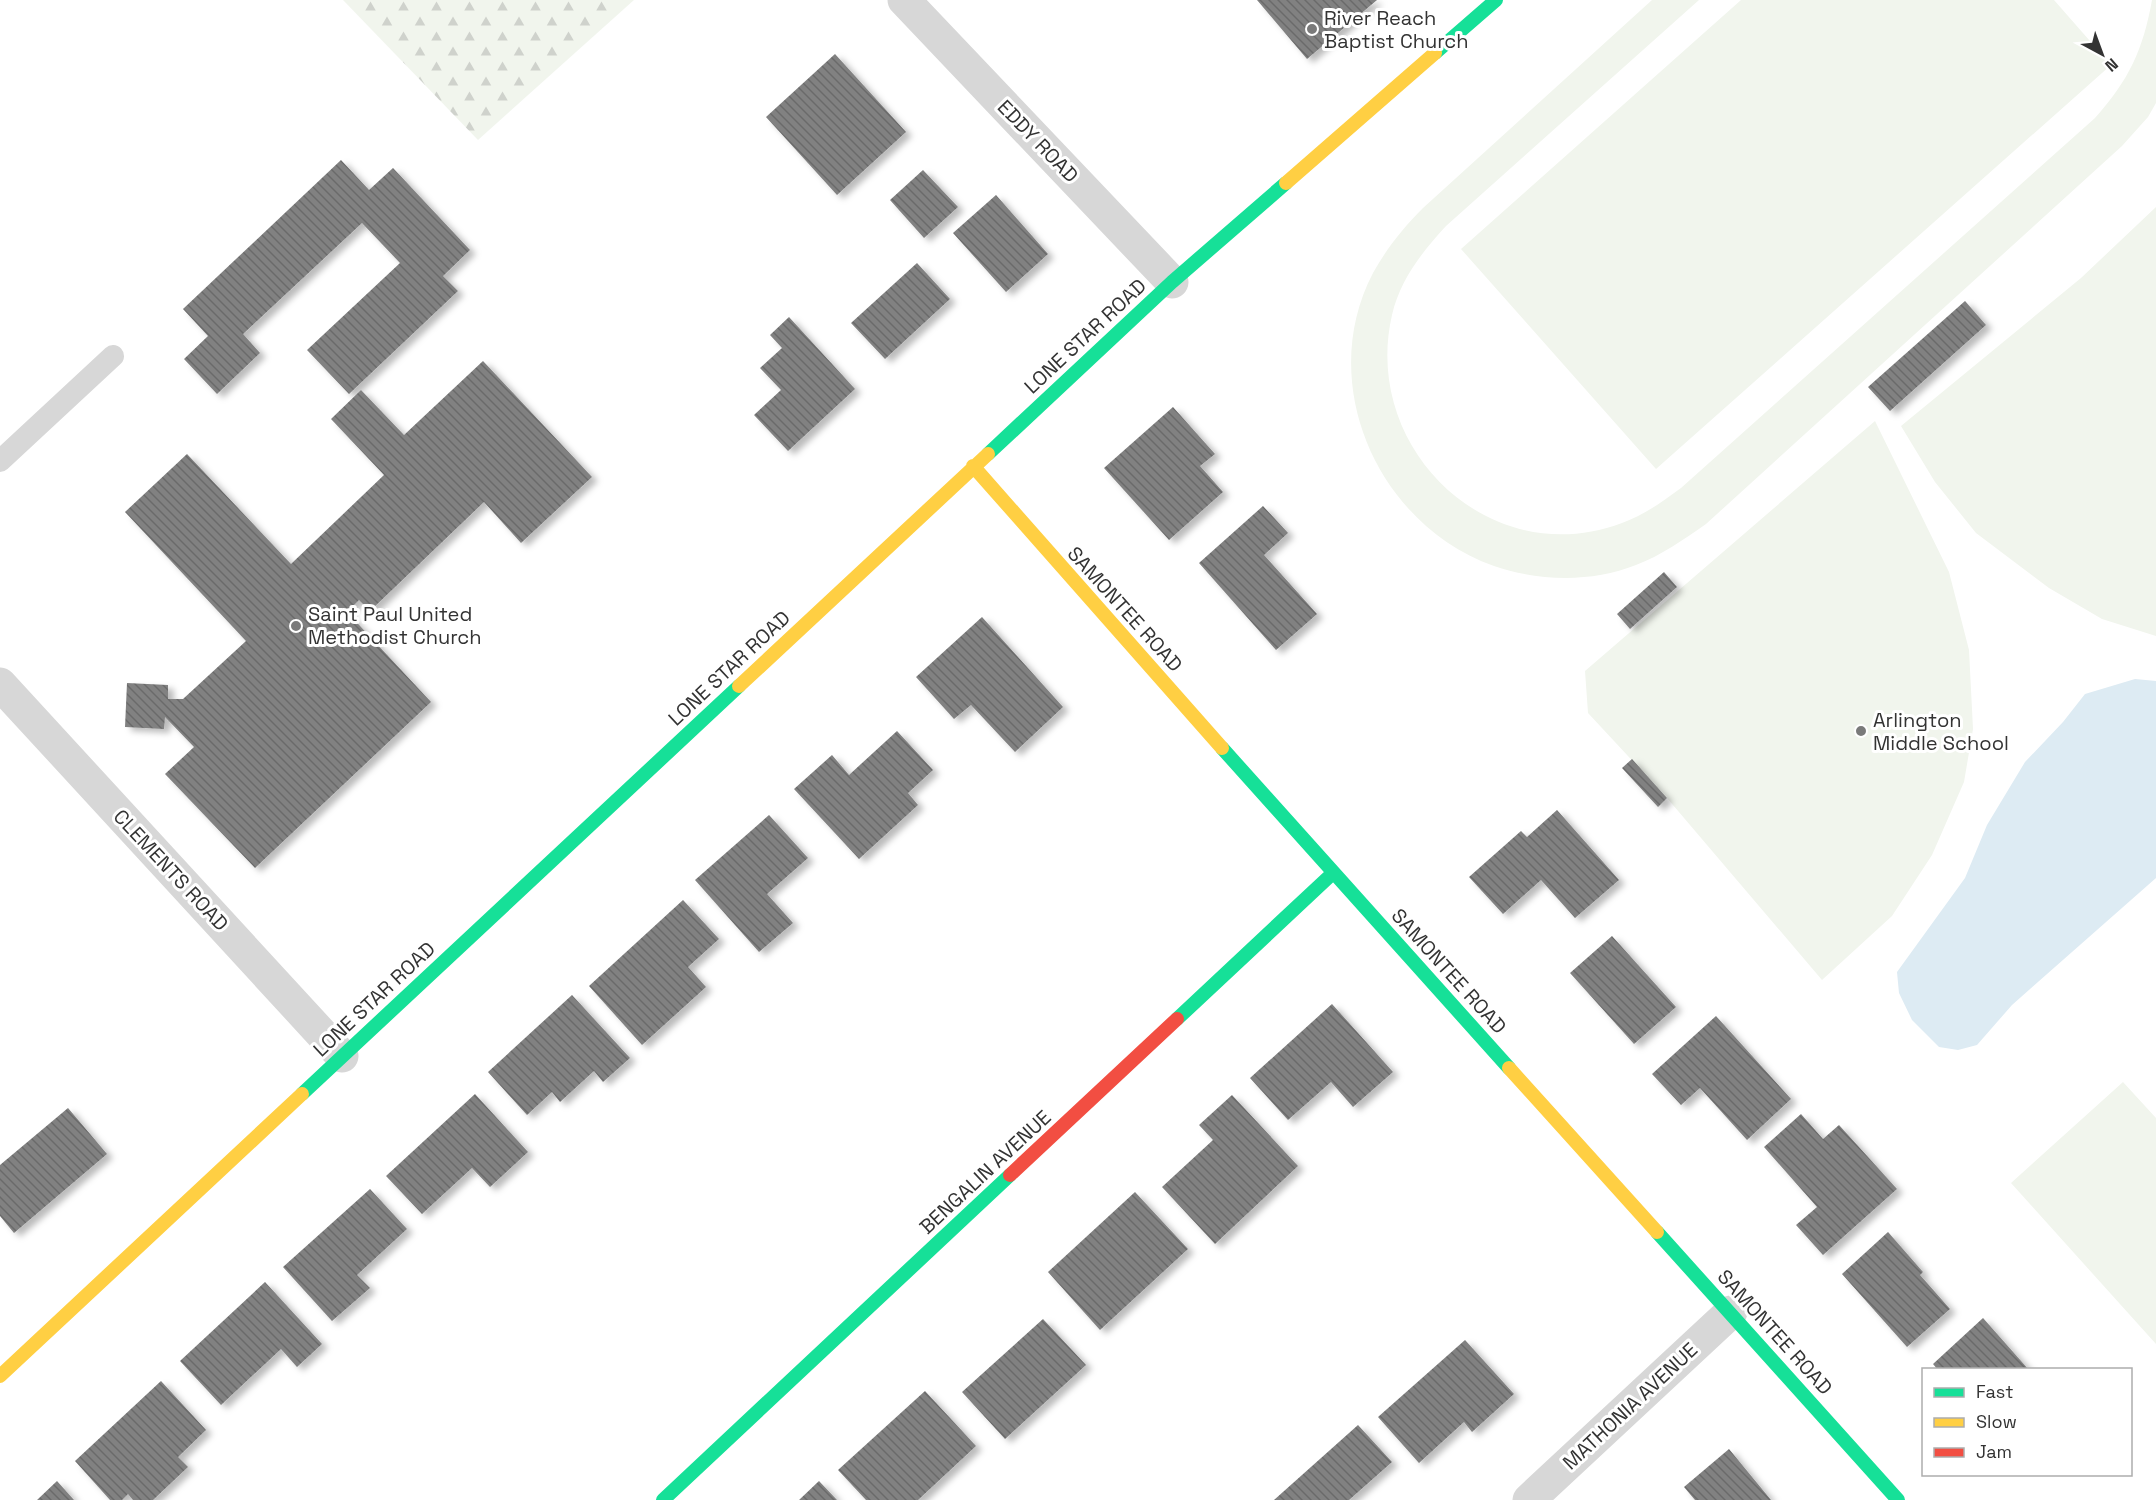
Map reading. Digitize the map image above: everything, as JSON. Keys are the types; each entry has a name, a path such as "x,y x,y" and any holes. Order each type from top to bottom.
{"street":[{"name":"EDDY ROAD","path":"904,0 1172,282"},
{"name":"LONE STAR ROAD","path":"0,1376 1172,282 1496,0"},
{"name":"SAMONTEE ROAD","path":"973,466 1333,873 1898,1500"},
{"name":"CLEMENTS ROAD","path":"0,684 342,1056"},
{"name":"BENGALIN AVENUE","path":"663,1500 1333,873"},
{"name":"MATHONIA AVENUE","path":"1529,1500 1731,1312"}],"lane":[{"path":"0,461 113,356"}],"green space":[{"path":"343,0 634,0 478,140"},
{"path":"1652,0 1699,0 1446,226 1406,278 1392,315 1388,364 1396,411 1416,453 1446,488 1483,514 1526,530 1573,534 1622,523 1645,512 1681,488 2095,118 2117,91 2133,64 2144,34 2152,0 2156,0 2156,103 2148,117 2122,146 1706,524 1655,557 1619,571 1565,578 1528,575 1494,566 1453,546 1418,519 1389,485 1368,446 1355,404 1351,360 1357,316 1378,264 1423,208"},
{"path":"1741,0 2054,0 2111,65 1656,469 1461,249"},
{"path":"2156,207 2156,636 2102,619 2049,588 1976,533 1935,482 1901,426 2081,278"},
{"path":"1875,421 1949,572 1969,650 1973,729 1964,782 1932,855 1892,916 1822,980 1667,798 1588,713 1585,671"},
{"path":"2123,1082 2156,1118 2156,1344 2011,1183"}],"shaded area":[{"path":"2135,679 2156,681 2156,878 2012,1005 1977,1045 1958,1050 1939,1047 1912,1020 1899,993 1897,972 1965,878 1987,825 2025,762 2063,722 2085,694"}],"building":[{"name":"River Reach Baptist Church","path":"1257,0 1377,0 1307,59"},
{"path":"835,54 906,132 837,195 766,117"},
{"path":"341,160 369,190 393,168 470,250 443,276 458,291 349,394 307,350 400,263 362,223 243,334 260,353 217,394 184,359 208,336 183,309"},
{"path":"923,170 958,207 924,238 890,200"},
{"path":"996,195 1048,254 1006,292 953,233"},
{"path":"917,263 950,299 885,359 851,323"},
{"path":"1965,301 1986,325 1890,411 1868,387"},
{"path":"789,317 855,389 788,451 754,415 781,390 760,368 782,348 770,335"},
{"name":"Saint Paul United Methodist Church","path":"483,361 592,477 521,543 484,502 370,611 359,600 347,612 431,702 255,868 165,774 194,747 165,717 164,729 125,727 127,683 168,685 168,699 183,699 246,641 125,512 187,454 291,564 384,475 331,419 361,390 404,435"},
{"path":"1173,407 1215,454 1200,466 1223,492 1169,540 1104,468"},
{"path":"1263,506 1288,533 1264,555 1317,614 1276,650 1199,563"},
{"path":"1664,572 1677,587 1630,629 1617,614"},
{"path":"982,617 1063,707 1015,752 971,705 954,719 916,677"},
{"path":"897,731 933,770 908,793 918,805 859,859 794,789 832,755 849,775"},
{"path":"1632,759 1667,798 1658,807 1622,768"},
{"path":"1557,810 1619,880 1575,918 1541,880 1503,914 1469,877 1521,831 1527,837"},
{"path":"769,815 808,858 767,894 793,923 759,952 695,880"},
{"path":"683,900 719,939 688,967 706,987 642,1045 589,986"},
{"path":"1612,936 1676,1007 1634,1044 1570,973"},
{"path":"572,995 630,1058 603,1082 594,1071 560,1102 552,1092 527,1115 488,1072"},
{"path":"1332,1004 1393,1072 1353,1107 1331,1082 1288,1120 1250,1078"},
{"path":"1716,1016 1791,1099 1747,1140 1700,1088 1681,1105 1652,1074"},
{"path":"475,1094 528,1152 490,1187 472,1168 422,1214 386,1176"},
{"path":"1232,1095 1298,1166 1215,1244 1162,1187 1213,1140 1199,1125"},
{"path":"68,1108 107,1154 14,1233 0,1216 0,1165"},
{"path":"1801,1114 1823,1139 1839,1125 1897,1189 1823,1255 1796,1225 1817,1207 1764,1147"},
{"path":"370,1189 407,1229 357,1275 370,1288 332,1321 283,1267"},
{"path":"1135,1192 1188,1249 1100,1330 1048,1272"},
{"path":"1888,1232 1923,1272 1920,1275 1950,1309 1907,1347 1842,1274"},
{"path":"265,1282 322,1344 297,1367 281,1349 221,1405 180,1361"},
{"path":"1983,1318 2027,1368 1936,1368 1933,1364"},
{"path":"1043,1319 1086,1365 1005,1439 962,1392"},
{"path":"1465,1340 1514,1394 1472,1432 1464,1422 1419,1463 1378,1417"},
{"path":"161,1381 206,1430 178,1457 188,1467 153,1500 133,1500 128,1494 122,1500 110,1500 75,1461"},
{"path":"925,1391 976,1446 918,1500 866,1500 838,1470"},
{"path":"1358,1425 1392,1462 1349,1500 1274,1500"},
{"path":"1729,1449 1771,1500 1695,1500 1684,1487"},
{"path":"57,1481 74,1500 37,1500"},
{"path":"819,1481 837,1500 799,1500"}],"traffic: fast":[{"path":"1435,53 1496,0"},
{"path":"988,454 1172,282 1286,183"},
{"path":"302,1094 739,686"},
{"path":"1222,748 1509,1068"},
{"path":"1177,1019 1333,873"},
{"path":"663,1500 1010,1175"},
{"path":"1657,1232 1898,1500"}],"traffic: slow":[{"path":"1286,183 1435,53"},
{"path":"739,686 988,454"},
{"path":"973,466 1222,748"},
{"path":"1509,1068 1657,1232"},
{"path":"0,1376 302,1094"}],"traffic: jam":[{"path":"1010,1175 1177,1019"}],"place":[{"name":"River Reach Baptist Church","path":"1312,29"},
{"name":"Saint Paul United Methodist Church","path":"296,626"},
{"name":"Arlington Middle School","path":"1861,731"}]}
